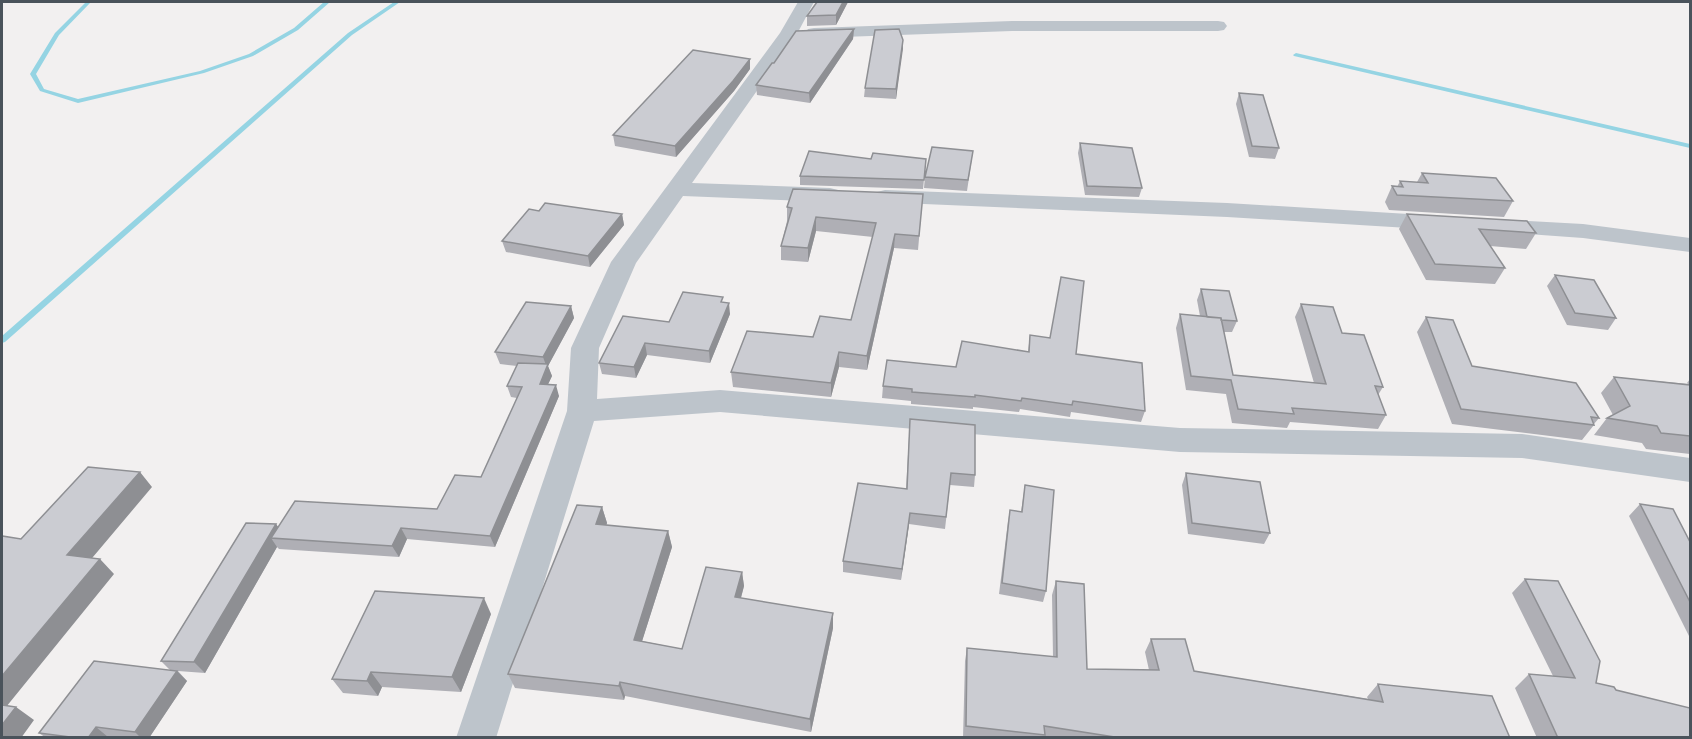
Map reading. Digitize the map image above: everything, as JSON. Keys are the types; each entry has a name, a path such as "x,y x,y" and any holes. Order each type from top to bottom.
{"street":[{"path":"476,738 582,411 585,348 624,262 788,34 806,2"},
{"path":"788,34 1012,26 1218,26"},
{"path":"676,189 1227,210 1583,231 1690,245"},
{"path":"582,411 720,401 1180,440 1522,446 1690,470"}],"building":[{"path":"817,2 843,2 836,15 807,16"},
{"path":"854,29 809,93 756,85 796,31"},
{"path":"899,29 903,40 896,89 865,88 875,30"},
{"path":"693,50 750,59 675,146 613,135"},
{"path":"1239,93 1263,95 1279,148 1252,146"},
{"path":"1080,143 1132,148 1142,188 1087,186"},
{"path":"932,147 973,151 968,180 925,177"},
{"path":"809,151 871,159 873,153 926,159 924,180 800,176"},
{"path":"1422,173 1496,178 1513,201 1397,195 1392,186 1403,187 1400,181 1428,183"},
{"path":"793,189 923,194 919,236 895,234 867,356 839,352 831,383 731,372 747,331 813,337 820,316 851,320 876,223 816,217 808,248 781,246 792,208 787,207"},
{"path":"545,203 622,214 588,256 502,241 529,209 539,211"},
{"path":"1407,214 1527,221 1536,233 1479,229 1505,268 1435,264"},
{"path":"1555,275 1594,280 1616,318 1575,313"},
{"path":"1061,277 1084,281 1076,354 1142,363 1145,411 1073,401 1072,405 1022,398 1021,401 975,395 975,397 912,392 912,389 883,386 887,360 956,367 962,341 1029,352 1030,335 1050,338"},
{"path":"1201,289 1229,291 1237,321 1207,317"},
{"path":"683,292 723,297 721,302 729,303 709,351 645,343 634,367 599,363 623,316 669,322"},
{"path":"526,302 571,306 543,357 495,352"},
{"path":"1301,304 1333,307 1342,333 1364,335 1383,387 1375,386 1386,415 1292,408 1294,414 1238,409 1231,380 1191,376 1180,314 1221,318 1233,375 1326,384"},
{"path":"1426,317 1453,320 1472,366 1576,383 1599,418 1591,417 1594,425 1461,409"},
{"path":"518,363 548,364 540,384 556,385 490,536 401,528 392,546 271,538 295,501 437,509 455,475 481,477 522,387 507,386"},
{"path":"1614,377 1690,385 1690,436 1661,433 1657,426 1607,418 1630,406"},
{"path":"910,419 975,425 975,475 951,473 946,517 910,513 902,569 843,561 858,483 907,489"},
{"path":"88,467 140,472 67,555 100,559 2,676 2,536 21,539"},
{"path":"1186,473 1260,482 1270,533 1192,523"},
{"path":"1025,485 1054,490 1046,591 1002,583 1010,510 1022,512"},
{"path":"1640,504 1673,509 1690,542 1690,602"},
{"path":"577,505 602,507 596,524 668,531 634,640 682,649 706,567 742,572 735,597 833,613 810,719 620,682 619,686 508,674"},
{"path":"246,523 276,524 194,662 161,661"},
{"path":"1525,579 1558,581 1600,661 1596,683 1690,708 1690,738 1558,738 1529,674 1575,678"},
{"path":"1056,581 1084,584 1087,669 1159,670 1151,639 1185,639 1194,671 1383,702 1378,684 1492,696 1510,738 1121,738 1044,726 1045,735 966,726 967,648 1057,657"},
{"path":"375,591 484,598 452,677 371,672 367,681 332,679"},
{"path":"94,661 177,671 135,732 96,727 88,738 39,733"},
{"path":"2,705 16,707 2,725"}],"waterway":[{"path":"88,2 57,34 33,74 42,90 78,101 202,72 251,55 296,29 327,2"},
{"path":"2,340 350,34 397,2"},
{"path":"1296,55 1690,146"}]}
